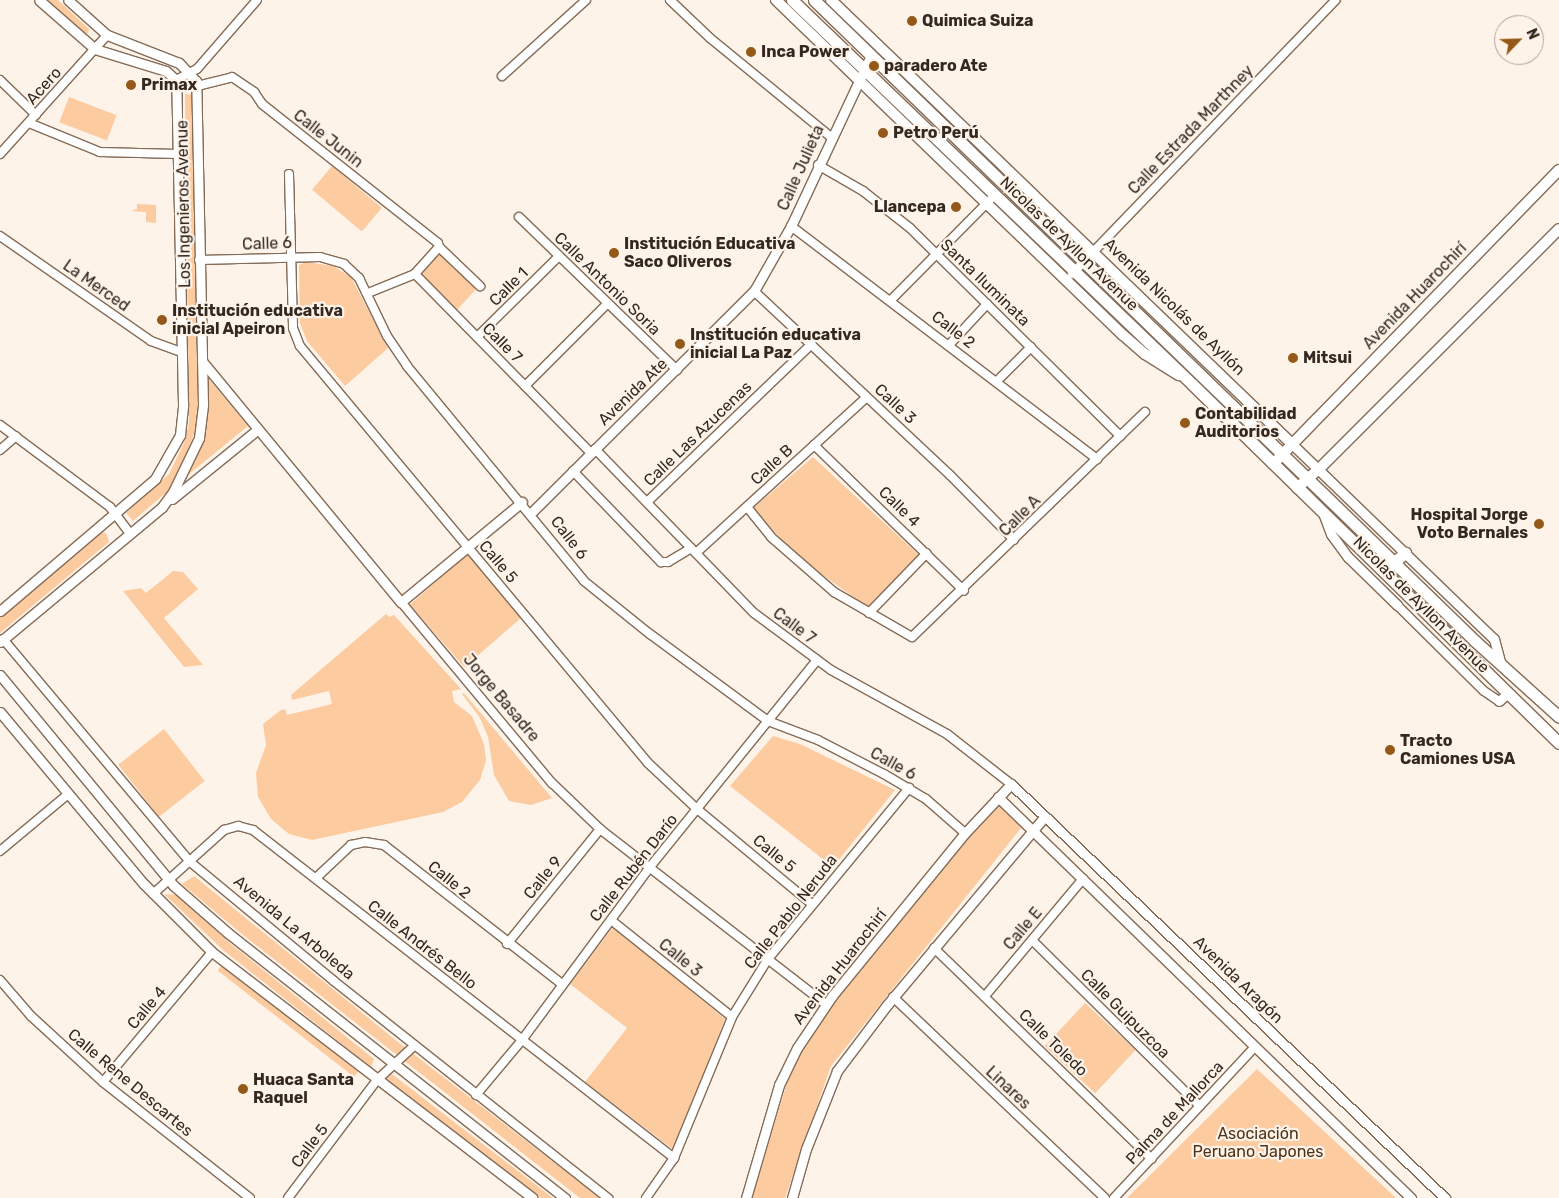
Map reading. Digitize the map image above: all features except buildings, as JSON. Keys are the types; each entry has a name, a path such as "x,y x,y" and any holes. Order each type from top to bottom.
{"main road":[{"path":"776,0 860,74 986,204 1145,354 1192,384"},
{"name":"Nicolas de Ayllon Avenue","path":"792,0 860,74 995,195 1192,384 1559,743"},
{"path":"814,0 870,55"},
{"name":"Avenida Nicolás de Ayllón","path":"831,0 1292,444"},
{"name":"Nicolas de Ayllon Avenue","path":"870,55 1476,641 1559,717"},
{"name":"Avenida Huarochirí","path":"1273,464 1559,170"},
{"path":"1297,488 1306,477 1319,470 1559,229"},
{"path":"1383,571 1405,552"}],"street":[{"path":"39,0 95,49 166,71 176,80 197,69 257,0"},
{"path":"68,0 107,35 180,63 190,72"},
{"path":"502,76 586,0"},
{"path":"670,0 710,38 831,137"},
{"name":"Calle Estrada Marthney","path":"1066,280 1336,0"},
{"name":"Acero","path":"0,154 107,35"},
{"name":"Calle Julieta","path":"754,291 791,226 870,55"},
{"name":"Los Ingenieros Avenue","path":"2,640 129,532 162,507 173,492 199,438 202,361 197,86 190,72"},
{"name":"Calle Junin","path":"197,86 232,77 254,92 262,104 439,246"},
{"path":"0,80 36,115"},
{"name":"Los Ingenieros Avenue","path":"0,611 156,479 180,434 183,404 176,80"},
{"path":"29,123 100,152 178,154"},
{"name":"Santa Iluminata","path":"818,165 885,206 1120,436"},
{"name":"Calle 5","path":"289,174 293,328 300,346 648,763 698,809 812,904"},
{"path":"891,300 995,195"},
{"name":"Calle Antonio Soria","path":"519,217 677,370"},
{"name":"Calle 2","path":"791,226 891,300 1097,459"},
{"name":"La Merced","path":"0,236 151,341 181,352"},
{"path":"368,293 415,274 439,246 480,286"},
{"name":"Calle 1","path":"477,338 559,256"},
{"name":"Calle 6","path":"199,260 335,259 350,268 368,293 385,331 407,366 522,502 584,581 650,634 768,721 818,740 909,788 966,833"},
{"name":"Calle 7","path":"415,274 525,386 647,502 754,613 817,660 877,698 913,714 947,734 1011,784"},
{"name":"Calle 3","path":"754,291 867,396 1014,540"},
{"name":"Avenida Ate","path":"531,513 677,370 754,291"},
{"path":"525,386 608,303"},
{"path":"949,345 987,304"},
{"name":"Calle Las Azucenas","path":"647,502 812,344"},
{"path":"997,381 1031,347"},
{"name":"Jorge Basadre","path":"202,361 257,430 552,783 600,829 826,1004"},
{"name":"Calle B","path":"573,471 661,562 668,562 694,550 747,507 867,396"},
{"name":"Calle A","path":"869,613 912,637 964,591 1145,412"},
{"path":"0,425 116,514 129,532"},
{"path":"162,507 257,430"},
{"path":"0,450 16,436"},
{"name":"Avenida Nicolás de Ayllón","path":"1292,444 1494,639 1500,661"},
{"name":"Calle 4","path":"814,445 964,591"},
{"path":"401,602 522,502"},
{"path":"747,507 771,536 803,566 834,592 869,613 927,553"},
{"name":"Nicolas de Ayllon Avenue","path":"1322,513 1331,534 1348,556 1484,691 1499,701 1508,692"},
{"name":"Avenida La Arboleda","path":"2,640 189,861 414,1046 608,1198"},
{"name":"Calle Rubén Darío","path":"476,1095 522,1040 650,867 817,660"},
{"path":"0,675 168,880 228,934 565,1198"},
{"path":"0,712 67,795 153,894 212,952 533,1198"},
{"name":"Avenida Huarochirí","path":"746,1198 782,1078 826,1004 966,833 1011,784"},
{"name":"Avenida Aragón","path":"1011,784 1445,1198"},
{"name":"Calle Pablo Neruda","path":"646,1198 674,1158 732,1017 768,959 909,788"},
{"path":"0,851 67,795"},
{"path":"998,797 1411,1198"},
{"path":"792,1198 806,1149 833,1077 893,997 1044,816"},
{"name":"Calle Andrés Bello","path":"153,894 224,830 243,827 253,830 674,1158"},
{"name":"Calle 9","path":"507,944 600,829"},
{"name":"Calle 2","path":"316,878 351,845 365,842 384,845 507,944 563,985"},
{"name":"Calle E","path":"985,996 1083,880"},
{"name":"Calle 3","path":"611,920 732,1017"},
{"name":"Calle Guipuzcoa","path":"1032,940 1200,1106"},
{"name":"Calle Toledo","path":"934,948 1152,1159"},
{"name":"Calle 4","path":"103,1082 212,952"},
{"name":"Calle Rene Descartes","path":"0,980 31,1016 103,1082 250,1198"},
{"name":"Linares","path":"893,997 1105,1198"},
{"name":"Calle 5","path":"288,1198 377,1080 414,1046"},
{"name":"Palma de Mallorca","path":"1114,1198 1255,1047"}],"green space":[{"path":"46,0 58,0 89,29 88,33 85,35"},
{"path":"185,94 193,95 198,424 178,475 168,491 133,521 126,513 169,474 184,443 189,423"},
{"path":"69,97 117,115 107,140 59,122"},
{"path":"332,166 382,208 362,232 312,190"},
{"path":"137,204 156,205 156,223 146,222 146,212 131,211 137,209"},
{"path":"440,250 479,286 456,311 422,274"},
{"path":"306,262 333,266 351,277 388,348 345,386 307,341 300,323 299,265"},
{"path":"208,378 248,426 188,475 205,437"},
{"path":"813,457 920,556 870,609 802,560 752,509"},
{"path":"101,532 106,533 109,542 0,633 0,617"},
{"path":"468,554 522,617 464,667 410,605"},
{"path":"173,571 183,572 198,589 164,618 203,665 184,667 123,591 141,588 146,593"},
{"path":"386,614 389,617 394,615 461,689 452,691 454,702 472,716 484,744 486,760 480,780 462,802 443,812 312,840 289,834 271,819 258,797 256,773 266,745 263,724 281,710 285,709 287,715 332,704 329,691 292,700 291,695"},
{"path":"464,693 552,798 531,805 509,801 494,775 488,737 480,718 462,694"},
{"path":"164,729 205,781 159,817 118,765"},
{"path":"773,736 800,744 895,790 833,867 730,786"},
{"path":"1001,804 1021,828 831,1066 785,1198 752,1198 793,1063 832,1006 967,837"},
{"path":"194,876 398,1042 600,1198 580,1198 243,935 182,884"},
{"path":"164,894 176,895 231,944 374,1059 371,1067 223,950"},
{"path":"613,927 725,1019 674,1150 585,1082 627,1028 570,984"},
{"path":"222,965 358,1072 354,1077 218,971"},
{"path":"1085,1003 1135,1050 1095,1093 1045,1046"},
{"name":"Asociación Peruano Japones","path":"1257,1069 1396,1198 1127,1198"},
{"path":"392,1074 553,1198 541,1198 385,1079"}],"place":[{"name":"Quimica Suiza","path":"912,21"},
{"name":"Inca Power","path":"751,52"},
{"name":"paradero Ate","path":"874,66"},
{"name":"Primax","path":"131,85"},
{"name":"Petro Perú","path":"883,133"},
{"name":"Llancepa","path":"956,207"},
{"name":"Institución Educativa Saco Oliveros","path":"614,253"},
{"name":"Institución educativa inicial Apeiron","path":"162,320"},
{"name":"Institución educativa inicial La Paz","path":"680,344"},
{"name":"Mitsui","path":"1293,358"},
{"name":"Contabilidad Auditorios","path":"1185,423"},
{"name":"Hospital Jorge Voto Bernales","path":"1539,524"},
{"name":"Tracto Camiones USA","path":"1390,750"},
{"name":"Huaca Santa Raquel","path":"243,1089"}]}
